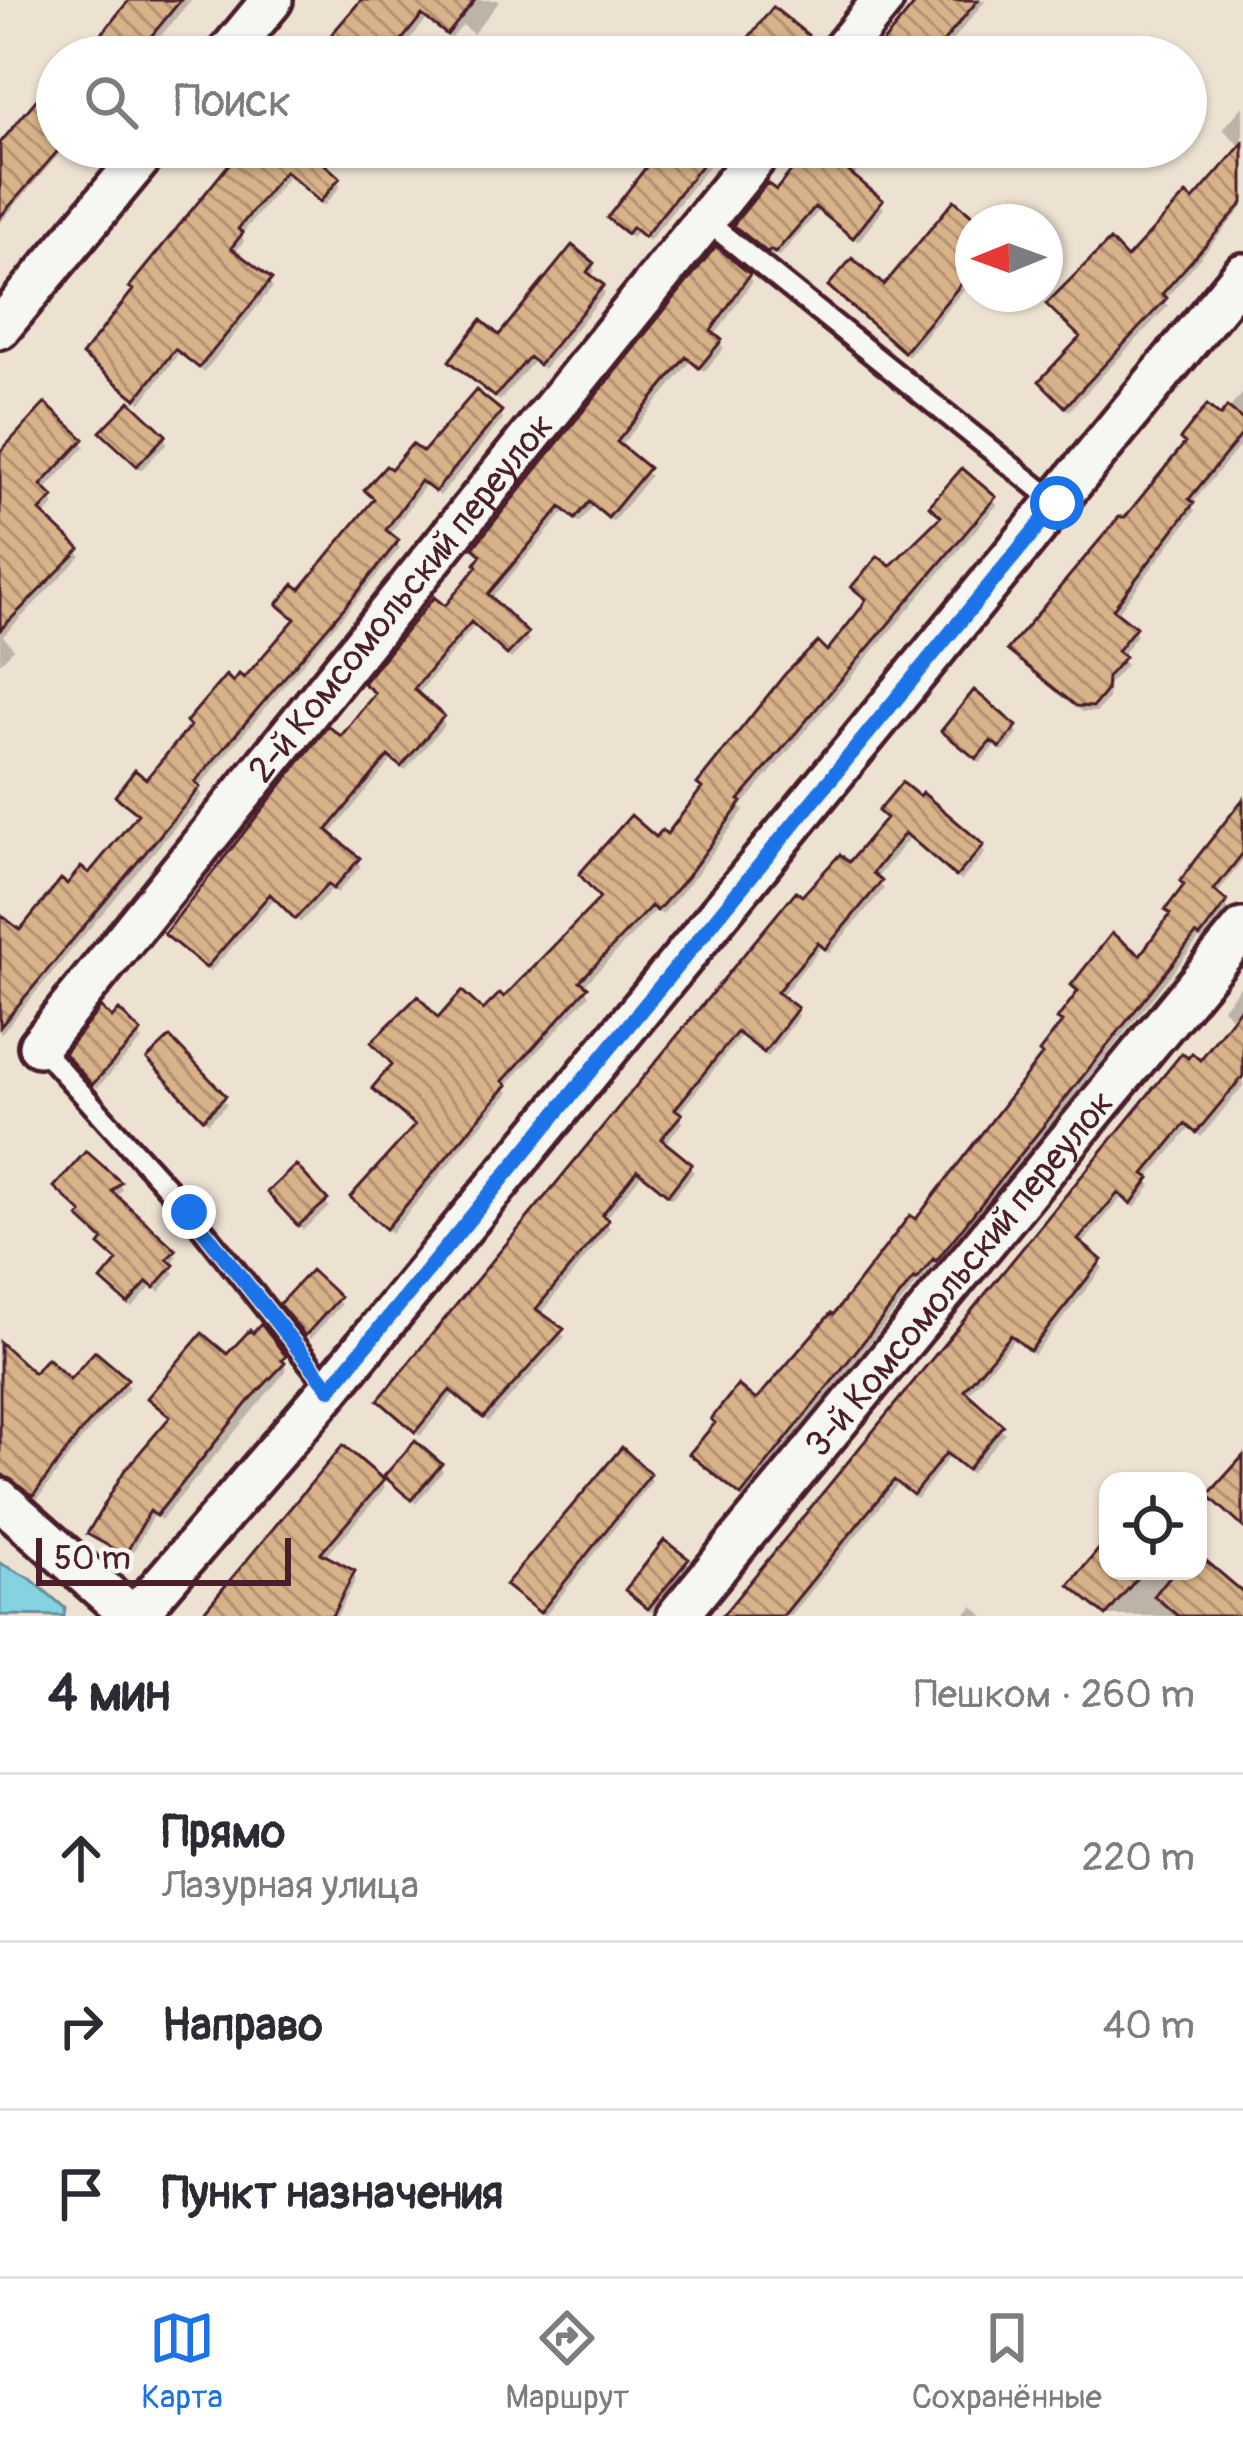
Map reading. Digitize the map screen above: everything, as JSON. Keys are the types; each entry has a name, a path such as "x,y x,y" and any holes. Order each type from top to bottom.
{"street":[{"path":"242,36 272,0"},
{"path":"854,36 884,0"},
{"path":"0,328 133,168"},
{"name":"2-й Комсомольский переулок","path":"39,1046 747,168"},
{"path":"0,1499 134,1616 330,1389 1243,274"},
{"name":"3-й Комсомольский переулок","path":"677,1616 1243,929"}],"lane":[{"path":"704,220 1057,503"},
{"path":"39,1046 189,1212 330,1389"}],"water":[{"path":"0,1563 31,1579 65,1608 64,1616 0,1615"}],"building":[{"path":"129,0 181,0 151,36 100,36"},
{"path":"361,0 475,0 447,35 422,15 405,36 330,36"},
{"path":"918,0 978,0 948,36 888,36"},
{"path":"773,7 808,35 807,36 750,36"},
{"path":"36,100 36,168 43,168 0,217 0,143"},
{"path":"1243,143 1243,203 1162,294 1167,298 1065,407 1039,381 1080,337 1054,312 1063,312 1063,287 1110,240 1127,258 1186,194 1193,200"},
{"path":"226,168 329,168 340,178 320,202 285,171 238,229 243,233 231,248 272,279 199,368 175,349 136,399 82,355 133,290 129,287"},
{"path":"645,168 699,168 644,237 632,227 627,234 607,218"},
{"path":"793,168 852,168 849,172 883,200 853,238 815,207 775,253 768,253 733,225 767,183 776,190"},
{"path":"954,200 959,204 955,204 955,291 904,352 828,286 852,258 884,285"},
{"path":"572,245 594,263 587,272 604,285 539,365 529,357 495,397 449,361 481,320 499,335"},
{"path":"716,246 750,274 711,331 722,340 699,368 686,357 617,442 649,468 608,518 589,502 575,519 561,507 488,594 528,633 507,655 471,622 414,689 444,716 401,767 388,756 327,830 360,858 333,889 328,884 295,919 270,894 206,968 164,934 328,726 341,736 375,693 363,683 434,597 445,606 477,566 481,555 473,548"},
{"path":"476,390 502,411 435,492 421,481 386,530 399,540 195,782 200,787 0,1027 0,914 20,930 61,879 67,884 81,867 89,873 138,814 115,796 135,770 146,779 226,675 233,682 239,674 244,678 295,619 277,604 294,584 300,589 374,499 364,490 412,444 423,452"},
{"path":"130,401 166,435 137,466 100,432"},
{"path":"45,403 84,439 41,485 53,497 40,511 80,549 0,630 0,452"},
{"path":"1207,405 1220,416 1227,407 1243,420 1243,433 1189,499 1194,503 1113,609 1136,627 1117,651 1125,657 1107,677 1106,691 1093,707 1076,706 1007,650 1119,517 1125,517 1185,443 1180,439"},
{"path":"962,468 996,497 739,800 742,802 687,877 657,911 651,906 580,981 588,987 503,1081 507,1085 386,1229 350,1197 415,1125 372,1088 392,1064 371,1042 418,996 438,1018 462,991 483,1010 500,993 504,997 600,898 579,874 631,815 656,837 662,830 667,834 702,788 697,784 785,674 818,642 827,651 861,608 866,599 851,587 878,556 890,566 941,516 929,506"},
{"path":"974,690 1017,726 1000,748 991,741 976,759 941,731"},
{"path":"902,782 919,796 922,792 984,845 956,877 905,833 873,873 882,881 825,949 818,943 777,992 798,1008 764,1053 737,1032 675,1109 682,1114 661,1139 692,1164 668,1195 637,1170 602,1215 609,1220 536,1309 564,1329 483,1418 450,1390 415,1432 378,1400 796,891 802,896 840,854 849,862 886,818 878,811"},
{"path":"1243,799 1243,853 1214,890 1227,901 936,1261 914,1278 741,1496 689,1454 715,1423 711,1419 738,1385 756,1400 833,1315 910,1215 916,1219 1042,1055 1039,1052 1062,1022 1057,1019 1078,991 1071,985 1112,933 1140,955 1170,914 1165,910 1184,885 1180,881"},
{"path":"1243,1005 1243,1076 1196,1133 1185,1124 1144,1174 1150,1178 1131,1204 1118,1193 1078,1240 1102,1260 1030,1351 1011,1335 964,1390 1003,1425 967,1470 946,1453 913,1495 894,1480 783,1616 722,1616 1182,1053 1188,1058 1192,1053 1200,1060"},
{"path":"101,1007 112,1018 119,1010 141,1032 92,1085 64,1053"},
{"path":"170,1037 226,1096 203,1119 147,1059"},
{"path":"86,1151 121,1182 112,1191 176,1250 167,1259 174,1265 154,1288 147,1282 128,1304 101,1280 117,1261 78,1217 82,1213 54,1187"},
{"path":"296,1165 328,1200 298,1226 267,1192"},
{"path":"311,1270 340,1297 305,1336 279,1304"},
{"path":"261,1324 286,1356 285,1363 156,1516 150,1511 125,1555 87,1534 124,1471 170,1417 147,1398 202,1333 227,1354"},
{"path":"0,1342 34,1373 47,1358 70,1379 95,1351 128,1379 33,1496 0,1473"},
{"path":"415,1441 442,1464 411,1500 384,1476"},
{"path":"343,1445 384,1480 321,1553 355,1571 332,1616 200,1616"},
{"path":"622,1447 651,1474 540,1613 505,1585"},
{"path":"1243,1456 1243,1527 1208,1495"},
{"path":"664,1540 689,1559 648,1609 625,1590"},
{"path":"1099,1549 1099,1580 1136,1580 1106,1616 1069,1585"},
{"path":"1207,1562 1243,1592 1243,1616 1178,1616 1154,1596 1167,1580 1207,1580"}],"route":[{"path":"189,1212 330,1389 1057,503"}]}
